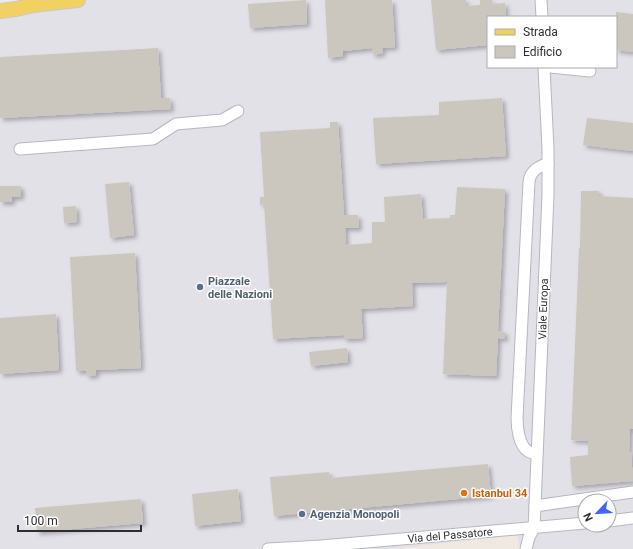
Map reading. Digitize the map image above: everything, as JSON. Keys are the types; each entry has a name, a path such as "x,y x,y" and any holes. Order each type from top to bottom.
{"main road":[{"path":"14,0 33,5"},
{"path":"0,10 78,0"}],"street":[{"path":"541,0 542,16"},
{"name":"Viale Europa","path":"526,549 529,537 534,528 548,195 544,68"},
{"path":"560,68 590,71"},
{"path":"20,149 154,139 176,124 222,120 238,111"},
{"path":"537,453 525,450 519,436 517,418 529,182 532,173 538,167 548,163"},
{"path":"535,506 633,492"},
{"path":"617,520 633,518"},
{"name":"Via del Passatore","path":"268,549 321,546 577,524"}],"shaded area":[{"path":"23,0 633,0 633,549 520,549 517,535 390,549 0,549 0,11 36,6"}],"building":[{"path":"306,0 307,24 250,28 248,4"},
{"path":"325,0 392,0 395,47 382,48 383,53 373,55 372,48 343,51 343,56 328,58"},
{"path":"431,0 466,0 466,6 480,5 480,0 492,0 492,4 505,3 506,16 487,16 487,45 436,50"},
{"path":"616,12 633,14 633,52 617,50"},
{"path":"158,48 161,98 170,98 171,109 0,118 0,57"},
{"path":"502,98 506,156 376,164 373,118 439,115 439,102"},
{"path":"587,118 633,123 633,151 583,145"},
{"path":"330,122 338,122 344,215 358,215 359,228 345,228 346,245 372,243 372,222 385,222 384,197 421,194 423,219 450,218 450,215 455,215 457,187 505,189 498,331 505,332 505,339 498,338 496,376 443,374 447,282 412,283 413,306 361,309 363,338 344,339 344,335 273,339 264,204 260,205 260,197 264,197 260,132 330,128"},
{"path":"129,182 134,235 110,238 105,184"},
{"path":"0,186 21,186 21,197 12,197 12,202 0,202"},
{"path":"581,191 599,191 599,196 633,198 633,429 630,429 629,452 631,452 633,481 572,486 570,457 588,455 588,441 571,440 580,248"},
{"path":"76,206 77,222 64,223 63,207"},
{"path":"135,253 141,368 96,370 96,375 87,376 86,371 76,371 70,257"},
{"path":"56,314 59,370 0,374 0,318"},
{"path":"347,348 348,362 311,366 309,352"},
{"path":"488,464 491,496 274,516 270,477 329,472 330,478"},
{"path":"238,489 241,521 195,526 192,494"},
{"path":"141,499 143,523 37,532 35,508"}],"place":[{"name":"Piazzale delle Nazioni","path":"200,287"},
{"name":"Istanbul 34","path":"464,493"},
{"name":"Agenzia Monopoli","path":"302,514"}]}
